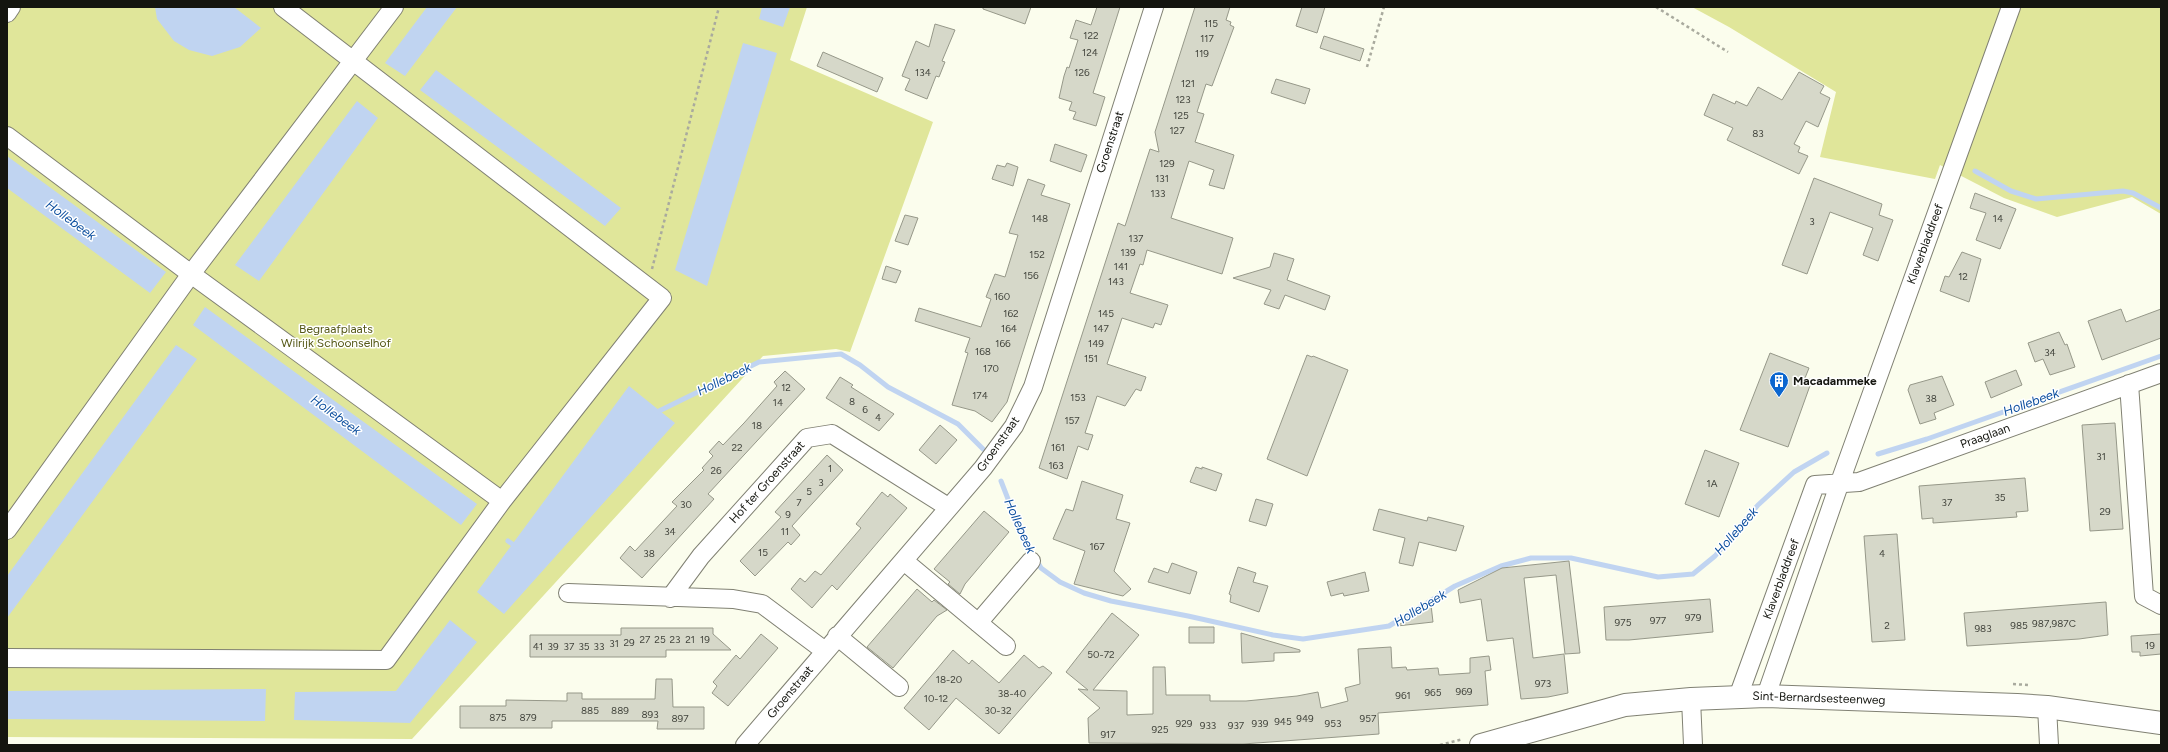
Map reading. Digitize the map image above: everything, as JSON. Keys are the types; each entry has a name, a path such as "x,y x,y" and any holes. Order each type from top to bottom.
{"main road":[{"name":"Sint-Bernardsesteenweg","path":"1481,745 1625,705 1691,699 1766,696 2047,707 2161,723"}],"street":[{"path":"7,13 11,7"},
{"path":"7,658 386,660 502,501 662,298 283,7"},
{"path":"7,530 191,274 394,7"},
{"name":"Groenstraat","path":"745,745 837,636 904,561 948,507 983,468 1014,426 1033,387 1154,7"},
{"name":"Klaverbladdreef","path":"1766,696 1840,482 2011,7"},
{"path":"7,136 191,274 502,501"},
{"name":"Praaglaan","path":"1840,482 1859,482 2161,373"},
{"path":"2129,384 2144,596 2161,605"},
{"name":"Hof ter Groenstraat","path":"670,598 701,556 807,438 832,434 948,507"},
{"name":"Klaverbladdreef","path":"1738,697 1815,485 1840,482"},
{"path":"904,561 1006,646"},
{"path":"978,623 1031,561"},
{"path":"568,594 733,599 762,604 825,651"},
{"path":"837,636 899,687"},
{"path":"1691,699 1693,745"},
{"path":"2047,707 2049,745"}],"path":[{"path":"647,287 719,7"},
{"path":"1367,67 1384,7"},
{"path":"1656,7 1728,52"}],"green space":[{"name":"Begraafplaats Wilrijk Schoonselhof","path":"7,7 807,7 790,60 933,122 850,352 836,349 763,356 412,739 7,737"},
{"path":"1692,7 2161,7 2161,214 2132,197 2057,217 2004,198 1940,165 1935,179 1820,157 1836,92 1729,27"}],"water":[{"path":"155,7 234,7 261,28 240,47 212,56 189,50 174,41 157,19"},
{"path":"427,7 457,7 405,76 385,63"},
{"path":"762,7 790,7 783,27 759,19"},
{"path":"743,43 777,53 707,286 675,270"},
{"path":"436,70 621,208 605,226 420,90"},
{"path":"357,101 378,118 259,281 235,265"},
{"path":"7,156 166,272 150,293 7,188"},
{"path":"205,307 477,504 461,525 193,325"},
{"path":"176,345 197,359 7,618 7,576"},
{"path":"629,386 675,423 504,614 477,592"},
{"path":"450,620 477,642 410,723 294,720 295,692 396,691"},
{"path":"266,689 265,721 7,719 7,691"}],"building":[{"path":"983,7 1031,7 1025,24 983,9"},
{"path":"1097,7 1120,7 1093,93 1105,97 1096,126 1073,119 1076,112 1069,110 1072,102 1059,98 1064,76 1067,67 1069,68 1078,40 1070,38 1076,20 1091,25"},
{"path":"1195,7 1230,7 1226,20 1231,22 1230,25 1234,27 1212,86 1206,84 1197,112 1204,114 1195,142 1234,155 1224,189 1209,185 1214,170 1189,161 1171,218 1233,238 1222,274 1147,250 1143,265 1140,264 1130,293 1168,305 1161,325 1155,323 1153,328 1122,318 1107,364 1146,377 1141,391 1136,389 1125,406 1097,396 1085,433 1093,435 1088,450 1078,446 1067,479 1039,468 1118,223 1125,226 1150,149 1159,152 1155,132"},
{"path":"1302,7 1325,7 1317,33 1296,26"},
{"path":"935,24 955,30 942,61 945,62 939,77 936,76 927,99 905,90 910,79 902,76 916,41 929,47"},
{"path":"1324,36 1364,49 1360,61 1320,48"},
{"path":"823,52 883,78 877,92 817,66"},
{"path":"1799,72 1824,86 1820,93 1830,98 1818,127 1806,121 1794,144 1800,147 1798,152 1808,156 1799,174 1727,140 1733,128 1704,115 1713,94 1735,104 1736,101 1747,106 1758,87 1782,100"},
{"path":"1276,79 1310,89 1305,104 1271,93"},
{"path":"1055,144 1087,155 1081,172 1050,161"},
{"path":"1007,163 1018,167 1013,186 992,179 997,165 1005,167"},
{"path":"1814,178 1882,204 1879,215 1893,220 1878,261 1863,255 1873,228 1830,212 1807,274 1782,265"},
{"path":"1028,179 1045,185 1041,195 1070,204 1007,402 992,422 975,411 952,405 968,353 965,352 970,338 915,321 919,308 981,327 991,299 986,297 995,274 1005,277 1018,235 1009,233"},
{"path":"1975,193 2016,209 2000,249 1976,240 1986,213 1970,208"},
{"path":"905,215 918,218 908,245 895,241"},
{"path":"1962,252 1981,259 1969,302 1940,291 1945,276 1949,277"},
{"path":"1274,253 1294,259 1287,280 1330,296 1325,310 1285,295 1279,309 1264,304 1271,290 1233,278 1270,267"},
{"path":"886,266 901,271 896,283 882,279"},
{"path":"2121,309 2126,322 2161,309 2161,338 2102,360 2088,321"},
{"path":"2059,332 2065,345 2067,344 2075,367 2050,375 2043,359 2035,362 2028,343"},
{"name":"Macadammeke","path":"1770,353 1809,368 1805,378 1812,380 1788,447 1740,430"},
{"path":"1307,355 1348,370 1307,476 1267,459"},
{"path":"2016,370 2022,385 1991,398 1985,382"},
{"path":"785,371 805,389 708,494 714,499 642,578 620,558 630,546 635,551 677,506 672,502 704,470 702,468 713,456 709,452 719,441 723,445 744,423 777,386 774,382"},
{"path":"1942,376 1954,405 1934,413 1936,419 1920,424 1908,390 1910,385"},
{"path":"840,377 853,385 851,387 894,414 879,431 826,398"},
{"path":"2115,423 2123,529 2090,531 2082,425"},
{"path":"940,425 957,440 936,464 919,450"},
{"path":"1705,450 1739,463 1719,517 1685,504"},
{"path":"827,455 843,470 792,526 800,535 791,545 788,542 755,576 740,561 781,517 775,512"},
{"path":"1196,467 1202,469 1202,467 1222,474 1216,491 1190,482"},
{"path":"2025,478 2028,511 2016,512 2017,517 1933,523 1933,518 1922,519 1919,486"},
{"path":"1082,481 1123,495 1116,519 1130,523 1114,571 1131,589 1123,596 1074,584 1085,551 1053,539 1066,509 1073,511"},
{"path":"882,492 888,497 890,494 907,508 837,590 832,585 812,608 791,589 800,578 805,582 815,571 821,575 861,528 856,524"},
{"path":"1256,499 1273,504 1266,526 1249,521"},
{"path":"1379,509 1427,521 1428,517 1464,526 1456,551 1419,542 1413,566 1399,563 1405,538 1373,530"},
{"path":"984,511 1009,532 965,584 960,594 948,584 950,582 934,569"},
{"path":"1897,534 1905,640 1872,642 1864,536"},
{"path":"1569,561 1580,653 1565,654 1556,575 1524,578 1533,658 1564,654 1568,693 1548,697 1521,699 1513,638 1487,641 1481,599 1460,603 1458,590 1502,568"},
{"path":"1172,563 1197,572 1190,594 1148,582 1154,568 1168,573"},
{"path":"1238,567 1256,573 1253,582 1268,586 1259,612 1230,602 1231,595 1229,594"},
{"path":"1365,572 1369,591 1344,596 1343,593 1331,596 1327,582"},
{"path":"917,589 932,602 934,600 947,610 937,616 893,668 867,647"},
{"path":"1710,599 1713,632 1629,640 1606,640 1604,607"},
{"path":"2106,602 2108,635 2079,639 1967,646 1964,613"},
{"path":"1431,605 1433,622 1397,626"},
{"path":"1112,613 1139,635 1093,690 1127,691 1127,715 1153,714 1153,667 1165,667 1166,695 1210,695 1210,701 1246,701 1297,696 1318,692 1321,708 1348,701 1345,688 1360,684 1358,649 1391,647 1392,668 1406,667 1407,670 1438,668 1439,675 1470,673 1470,658 1489,656 1491,670 1485,671 1488,705 1378,713 1379,734 1243,744 1089,743 1088,718 1100,708 1078,689 1088,690 1066,672"},
{"path":"1189,627 1214,627 1214,643 1189,643"},
{"path":"621,628 713,628 713,634 731,650 666,650 666,657 530,657 530,635 621,635"},
{"path":"1241,633 1300,650 1300,652 1274,653 1274,661 1242,663"},
{"path":"761,634 778,648 728,706 712,693 717,686 713,682 736,655 740,659"},
{"path":"2161,634 2161,654 2140,656 2140,652 2132,652 2131,636"},
{"path":"953,650 969,664 972,660 999,683 1024,655 1039,668 1043,666 1052,673 999,734 956,698 929,730 904,708"},
{"path":"656,679 672,679 673,707 704,707 704,729 657,729 658,721 552,721 552,728 460,728 460,706 506,706 506,700 567,701 567,693 582,693 582,699 655,699"}],"waterway":[{"path":"1975,171 2011,191 2036,199 2123,191 2133,193 2161,208"},
{"name":"Hollebeek","path":"655,413 759,362 841,354 860,365 888,387 958,424 983,449"},
{"name":"Hollebeek","path":"1878,454 1927,439 2161,356"},
{"name":"Hollebeek","path":"1001,481 1022,535 1041,568 1060,582 1084,593 1111,601 1273,635 1303,639 1389,626 1455,586 1501,566 1531,558 1571,558 1658,577 1693,574 1715,556 1758,505 1794,472 1827,453"},
{"name":"Hollebeek","path":"508,541 518,548"}],"place":[{"name":"Macadammeke","path":"1779,398"}]}
